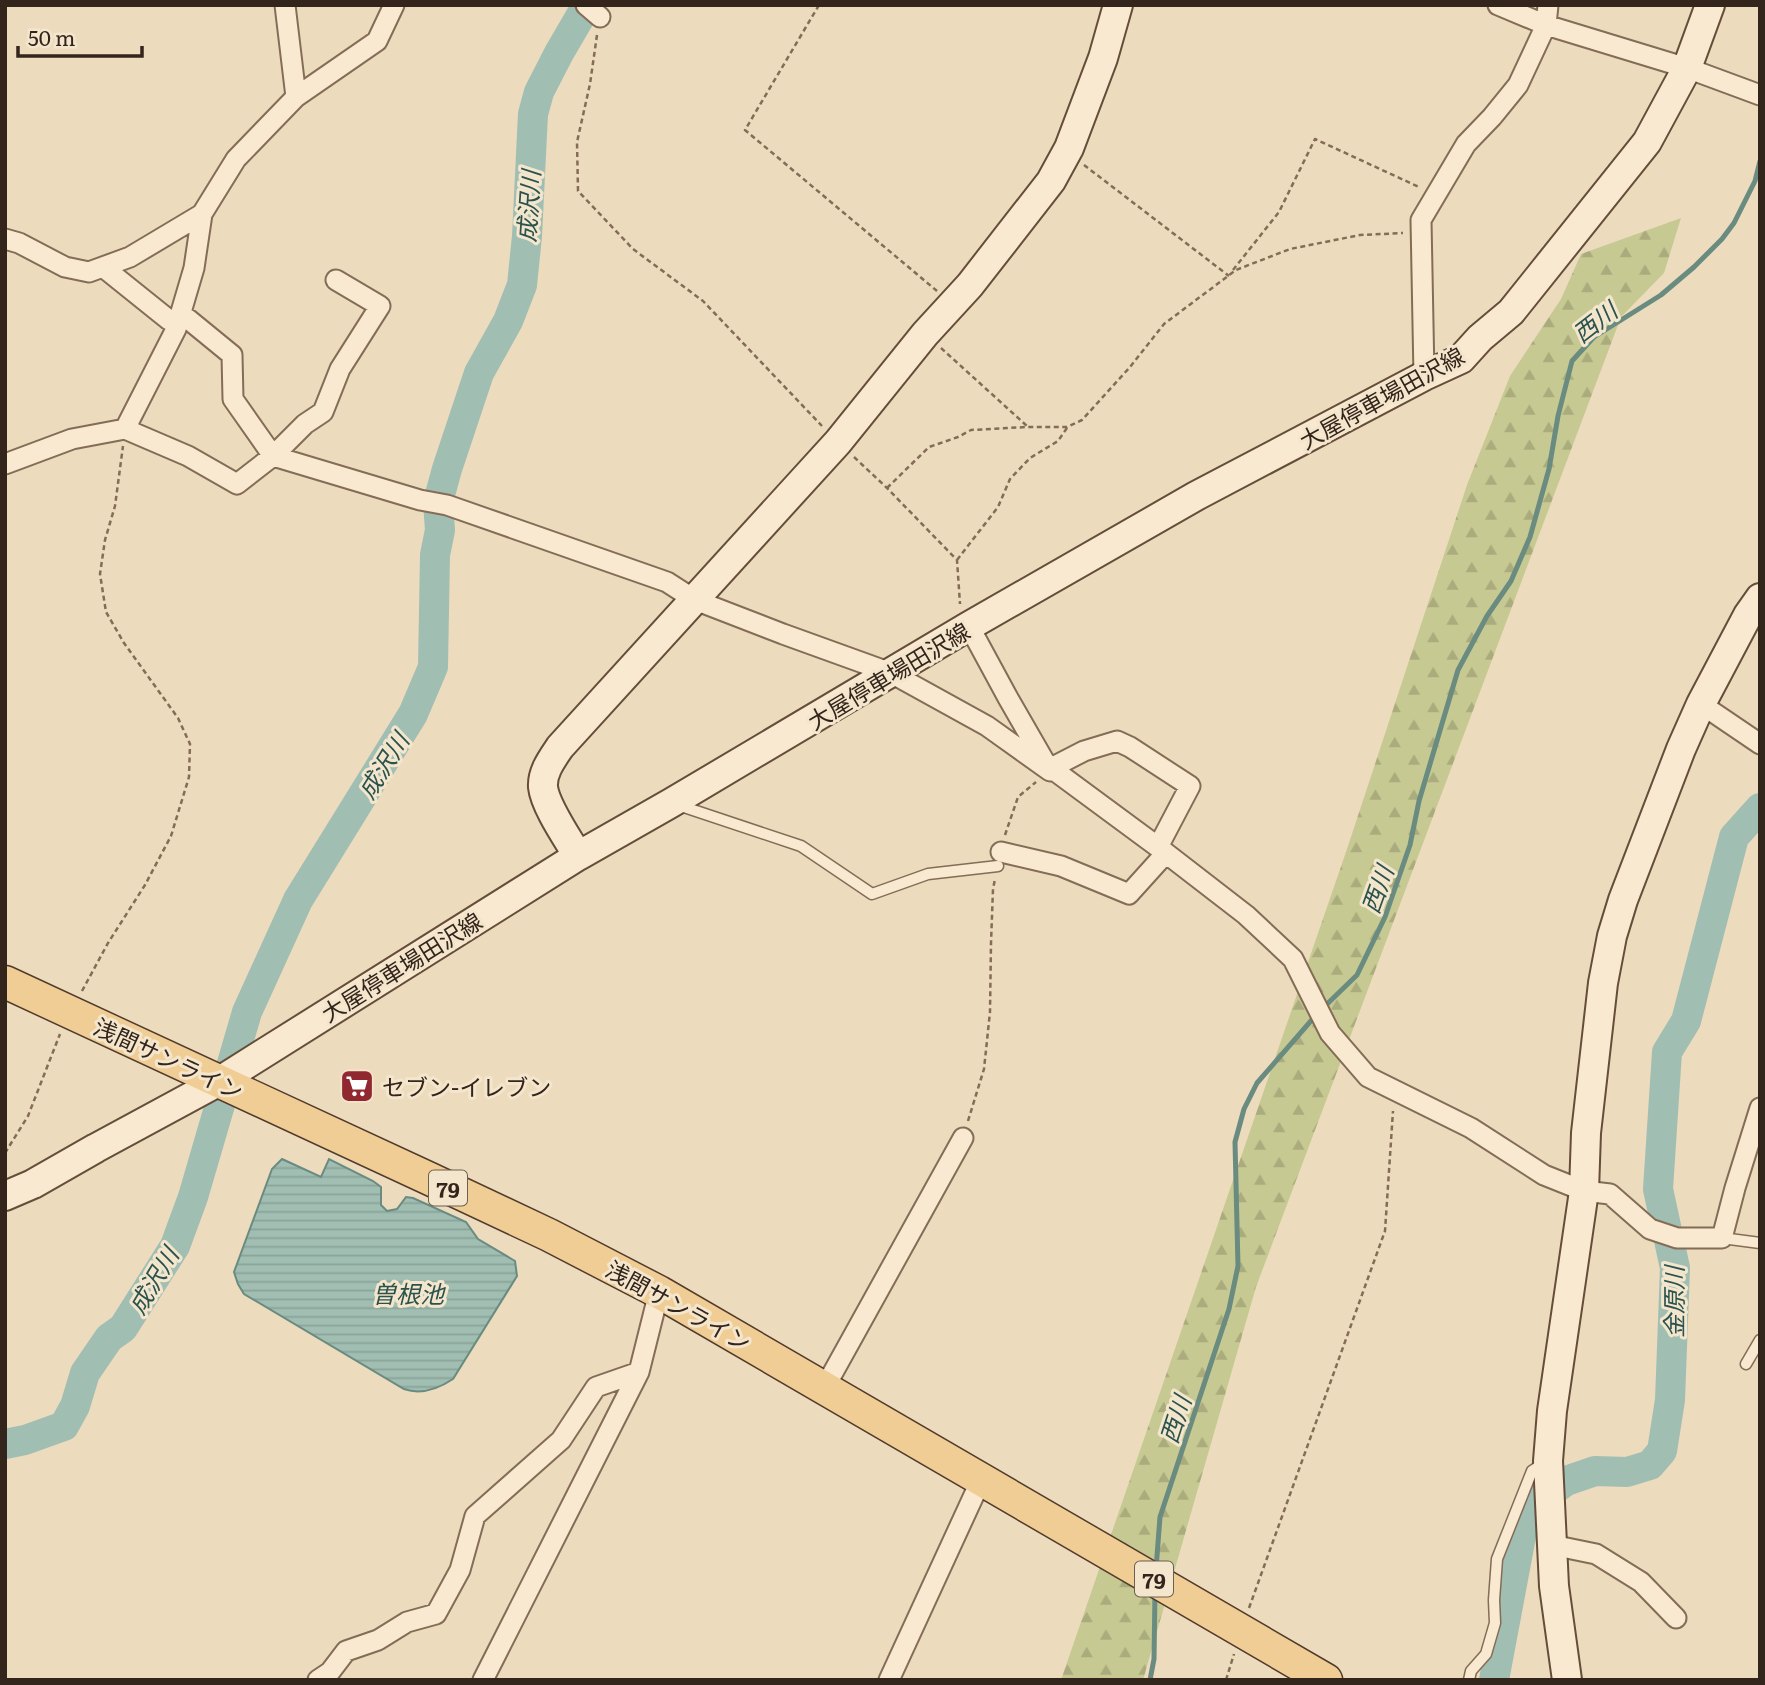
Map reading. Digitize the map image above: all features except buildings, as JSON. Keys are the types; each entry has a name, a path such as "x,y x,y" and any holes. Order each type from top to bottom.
{"main road":[{"name":"浅間サンライン","path":"5,982 232,1079 659,1292 1326,1680"}],"street":[{"path":"285,5 296,97"},
{"path":"125,429 176,329 194,268 202,214 236,159 296,97 377,41 394,5"},
{"path":"578,856 549,804 543,786 548,765 560,747 838,442 925,334 970,285 1051,181 1067,152 1103,58 1118,5"},
{"path":"1498,5 1547,15 1760,94"},
{"name":"大屋停車場田沢線","path":"5,1196 33,1184 96,1148 232,1079 578,856 969,626 1196,496 1461,359 1480,338 1511,312 1647,142 1687,68 1710,5"},
{"path":"1424,376 1420,220 1466,144 1518,85 1547,15"},
{"path":"5,240 19,243 65,267 89,272 130,257 202,214"},
{"path":"103,267 169,320 188,320 232,355 233,399 273,456 420,500 447,505 667,582 695,600 891,673 987,726 1162,850 1246,915 1293,959 1330,1033 1368,1077 1471,1128 1544,1175 1584,1191 1610,1194 1658,1232 1677,1238 1722,1238 1760,1108"},
{"path":"5,464 72,439 125,429 188,456 237,484 273,456 305,424 323,412 340,369 380,306 336,279"},
{"path":"1567,1680 1554,1586 1549,1481 1552,1411 1584,1191 1586,1133 1603,983 1612,936 1681,750 1701,705 1748,615 1760,598"},
{"path":"969,626 1050,769"},
{"path":"1701,705 1760,744"},
{"path":"1000,859 1060,866 1129,894 1162,850 1190,786 1117,741 1084,751 1050,769"},
{"path":"825,1387 963,1138"},
{"path":"484,1680 639,1372 659,1292"},
{"path":"318,1680 330,1672 346,1651 378,1640 407,1622 436,1614 460,1570 475,1516 561,1440 596,1387 639,1372"},
{"path":"888,1680 981,1480"},
{"path":"1552,1545 1596,1554 1641,1582 1676,1618"}],"lane":[{"path":"671,803 801,846 872,894 928,874 1000,859"},
{"path":"1722,1238 1760,1243"},
{"path":"1746,1364 1760,1340"},
{"path":"1469,1680 1471,1671 1486,1654 1495,1623 1497,1559 1532,1471 1549,1481"}],"path":[{"path":"818,5 745,130 952,304"},
{"path":"594,11 590,83 577,142 578,191 633,249 703,301 838,442 957,560 961,610 969,626"},
{"path":"1229,276 1279,212 1315,139 1435,194"},
{"path":"1067,152 1229,276"},
{"path":"957,560 998,507 1010,479 1030,458 1058,441 1067,428 1082,420 1164,324 1236,270 1290,249 1360,235 1422,232"},
{"path":"925,334 1027,427"},
{"path":"887,488 929,447 971,430 1067,428"},
{"path":"79,998 108,943 145,886 170,836 189,777 190,744 178,718 124,643 106,612 100,574 105,540 115,506 125,429"},
{"path":"963,1138 984,1069 990,1012 993,889 1004,837 1018,797 1050,769"},
{"path":"5,1153 28,1116 60,1032"},
{"path":"1241,1630 1385,1231 1394,1090"}],"green space":[{"path":"1681,218 1664,273 1621,317 1256,1287 1143,1680 1061,1680 1347,849 1467,485 1510,376 1561,299 1581,254"}],"water":[{"name":"曽根池","path":"282,1159 321,1177 329,1159 381,1187 381,1205 387,1211 397,1209 406,1197 413,1198 466,1222 478,1239 515,1261 517,1276 453,1379 429,1390 404,1389 244,1294 234,1272 272,1169"}],"waterway":[{"name":"成沢川","path":"5,1444 64,1426 75,1406 85,1373 109,1338 123,1328 175,1246 193,1197 247,1012 298,900 413,714 433,667 435,555 440,530 438,502 479,373 508,321 522,285 533,114 539,92 587,5"},
{"name":"西川","path":"1323,1008 1357,975 1385,917 1410,845 1419,801 1458,670 1487,616 1511,581 1530,537 1549,469 1558,416 1572,361 1594,337 1661,295 1722,239 1734,223 1755,181 1760,161"},
{"name":"金原川","path":"1494,1680 1522,1531 1534,1504 1566,1481 1595,1471 1627,1472 1650,1465 1662,1451 1670,1400 1675,1268 1658,1189 1667,1052 1686,1021 1734,837 1760,808"},
{"name":"西川","path":"1156,1569 1160,1517 1229,1309 1238,1266 1235,1142 1244,1109 1257,1083 1316,1015"},
{"name":"西川","path":"1150,1680 1154,1659 1155,1592"}],"place":[{"name":"セブン-イレブン","path":"357,1086"}]}
